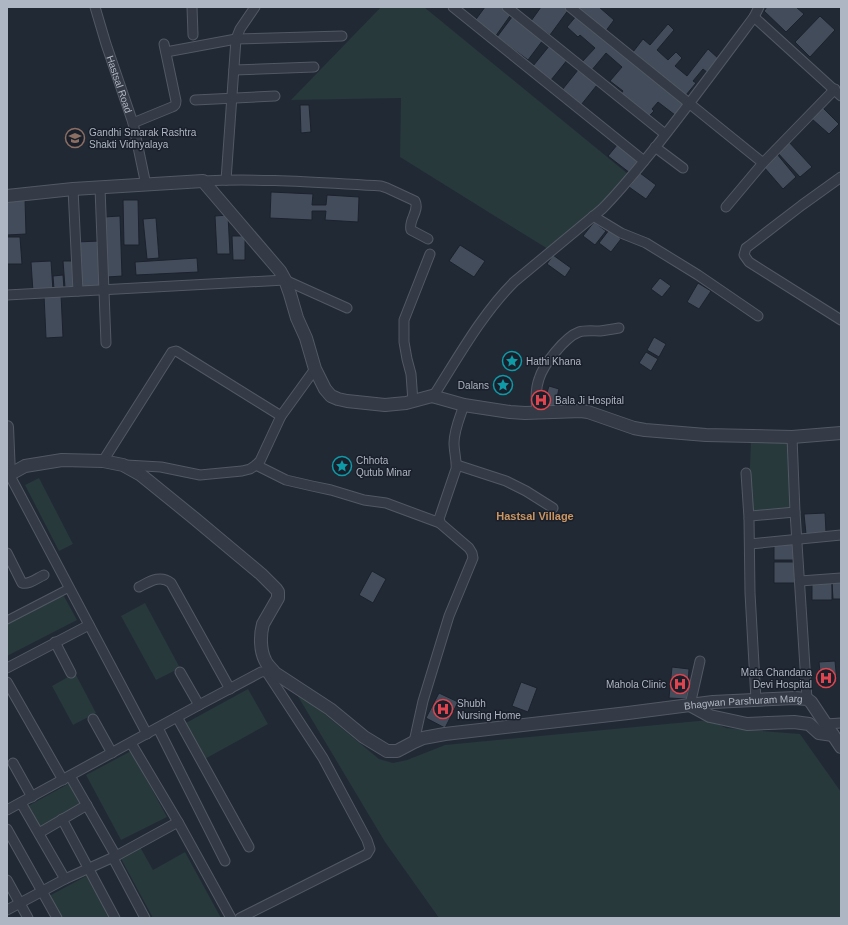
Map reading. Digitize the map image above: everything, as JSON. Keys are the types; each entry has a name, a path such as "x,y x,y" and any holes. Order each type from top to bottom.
{"street":[{"name":"Hastsal Road","path":"95,7 133,123 146,185"},
{"path":"192,7 194,35"},
{"path":"226,180 236,39 240,29 255,7"},
{"path":"453,7 644,161"},
{"path":"507,7 665,134"},
{"path":"570,7 763,163"},
{"path":"203,181 280,271 285,280 297,318 306,338 315,368 325,389 331,396 338,399 368,404 385,405 413,402 432,396 436,392 490,309 503,292 609,202 689,104 754,17 759,7"},
{"path":"726,208 763,163 838,92 754,17"},
{"path":"133,123 176,104 165,48 236,39 342,36"},
{"path":"234,70 314,67"},
{"path":"195,100 275,96"},
{"path":"655,147 683,168"},
{"path":"841,176 746,248 744,254 749,262 841,320"},
{"path":"7,196 72,190 226,180 381,186 415,201 417,206 410,226 411,230 428,239"},
{"path":"100,188 106,343"},
{"path":"72,190 78,291"},
{"path":"593,216 621,233 646,243 698,275 758,316"},
{"path":"413,402 411,374 406,359 404,342 404,320 430,254"},
{"path":"7,295 285,280 347,308"},
{"path":"537,413 538,379 541,372 564,342 579,332 619,328"},
{"path":"103,461 172,352 178,352 281,416"},
{"path":"8,475 25,466 62,460 103,461 123,465 161,467 200,475 250,469 260,461 281,416 315,368"},
{"path":"432,396 464,405 500,412 588,412 634,428 658,431 706,435 792,437 841,433"},
{"path":"440,523 439,517 455,475 457,465 454,450 454,437 464,405"},
{"path":"7,427 8,475 147,734"},
{"path":"792,437 795,512 807,699"},
{"path":"123,465 141,475 188,513 261,574 278,592 278,598 263,624 261,640 265,661 323,758 368,840 370,849 367,854 279,897 240,918"},
{"path":"256,465 286,480 331,490 364,500 386,503 440,523 469,548 472,553 473,558 444,631 423,702 414,742"},
{"path":"457,465 506,481 554,508"},
{"path":"746,473 750,544 750,593 756,700"},
{"path":"749,518 751,516 795,512"},
{"path":"750,544 841,535"},
{"path":"7,553 22,583 28,583 44,575"},
{"path":"139,587 162,578 171,583 230,689"},
{"path":"800,582 841,578"},
{"path":"7,620 69,588"},
{"path":"7,668 89,624"},
{"path":"55,642 71,673"},
{"path":"7,810 261,672 271,672 330,709 364,737 387,751 392,752 423,738 444,734 690,705 700,661"},
{"path":"180,672 199,705"},
{"path":"7,682 67,778 87,805 145,918"},
{"name":"Bhagwan Parshuram Marg","path":"690,705 713,702 795,698 807,699 814,706 841,747"},
{"name":"Bhagwan Parshuram Marg","path":"690,705 710,716 747,724 794,722 808,724 819,733 833,735"},
{"path":"177,717 249,847"},
{"path":"93,719 112,753"},
{"path":"826,724 841,723"},
{"path":"158,728 225,861"},
{"path":"131,743 178,822 231,918"},
{"path":"12,763 32,797"},
{"path":"21,802 65,879"},
{"path":"39,833 87,805"},
{"path":"62,819 115,918"},
{"path":"7,910 65,879 114,857 178,822"},
{"path":"7,829 57,918"},
{"path":"7,880 28,918"}],"shaded area":[{"path":"381,7 424,7 628,174 606,204 548,249 400,157 401,98 291,100"},
{"path":"791,439 793,511 751,514 749,489 751,441"},
{"path":"39,478 73,544 59,551 25,485"},
{"path":"60,589 77,620 7,656 7,617"},
{"path":"145,603 180,668 156,680 121,616"},
{"path":"75,673 96,713 73,725 52,686"},
{"path":"293,688 379,759 393,763 407,760 445,745 709,720 726,728 800,734 841,792 841,918 439,918 385,842"},
{"path":"248,689 268,724 203,760 184,724"},
{"path":"131,751 167,817 121,840 86,775"},
{"path":"70,783 82,803 40,827 28,806"},
{"path":"140,847 153,870 185,852 221,918 153,918 120,857"},
{"path":"88,875 112,918 61,918 49,896"}],"building":[{"path":"485,7 505,7 512,13 495,37 474,22"},
{"path":"541,7 567,7 569,9 550,35 531,21"},
{"path":"575,7 599,7 614,20 605,32"},
{"path":"767,7 796,7 804,14 786,32 764,11"},
{"path":"577,15 685,103 675,115 658,102 652,109 654,111 647,118 620,95 623,91 610,81 622,67 606,53 591,71 581,63 595,48 580,35 578,37 567,27"},
{"path":"820,16 835,30 810,57 795,42"},
{"path":"512,17 543,40 528,60 497,37"},
{"path":"668,24 674,30 657,50 668,60 676,52 682,58 675,66 687,76 708,49 719,59 708,73 703,69 693,81 696,83 686,95 633,52 643,39 650,45"},
{"path":"550,45 568,59 551,80 533,66"},
{"path":"578,70 597,85 581,105 562,90"},
{"path":"300,105 309,105 311,132 301,133"},
{"path":"823,108 839,124 829,134 812,119"},
{"path":"788,141 812,167 800,177 776,151"},
{"path":"617,145 639,162 630,173 608,156"},
{"path":"777,154 796,177 783,189 763,166"},
{"path":"640,173 656,185 646,199 629,187"},
{"path":"271,192 313,194 312,205 326,205 327,195 359,197 358,222 325,220 326,211 312,211 312,220 270,218"},
{"path":"25,199 26,234 7,235 7,200"},
{"path":"123,200 138,200 139,245 124,245"},
{"path":"228,215 230,254 217,254 215,216"},
{"path":"120,216 122,276 107,277 104,217"},
{"path":"156,218 159,258 147,259 143,219"},
{"path":"594,222 606,231 595,245 583,236"},
{"path":"609,230 621,239 611,252 599,243"},
{"path":"232,236 245,236 245,260 233,260"},
{"path":"7,237 20,237 22,264 7,264"},
{"path":"100,241 102,286 78,287 76,242"},
{"path":"460,245 485,261 474,277 449,261"},
{"path":"553,255 571,268 565,277 547,264"},
{"path":"197,258 198,272 136,275 135,262"},
{"path":"51,261 53,291 33,292 31,262"},
{"path":"63,261 75,261 77,287 65,287"},
{"path":"63,275 64,289 54,289 53,276"},
{"path":"660,278 671,286 662,297 651,289"},
{"path":"698,283 711,291 699,309 687,302"},
{"path":"61,294 63,337 46,338 44,295"},
{"path":"654,337 666,344 659,357 647,350"},
{"path":"646,352 658,359 651,371 639,363"},
{"path":"549,386 559,389 554,409 543,406"},
{"path":"825,513 826,532 806,534 804,514"},
{"path":"774,542 795,542 795,560 774,560"},
{"path":"774,562 797,562 797,583 774,583"},
{"path":"372,571 386,579 373,603 359,595"},
{"path":"832,582 832,600 812,600 812,583"},
{"path":"841,582 841,599 833,599 832,583"},
{"path":"835,661 837,682 821,683 819,662"},
{"path":"672,667 689,669 687,699 669,698"},
{"path":"521,682 537,688 528,712 512,706"},
{"path":"439,693 458,702 445,728 426,718"}],"place":[{"name":"Gandhi Smarak Rashtra Shakti Vidhyalaya","path":"75,138"},
{"name":"Hathi Khana","path":"512,361"},
{"name":"Dalans","path":"503,385"},
{"name":"Bala Ji Hospital","path":"541,400"},
{"name":"Chhota Qutub Minar","path":"342,466"},
{"name":"Mata Chandana Devi Hospital","path":"826,678"},
{"name":"Mahola Clinic","path":"680,684"},
{"name":"Shubh Nursing Home","path":"443,709"}],"district":[{"name":"Hastsal Village","path":"535,516"}]}
